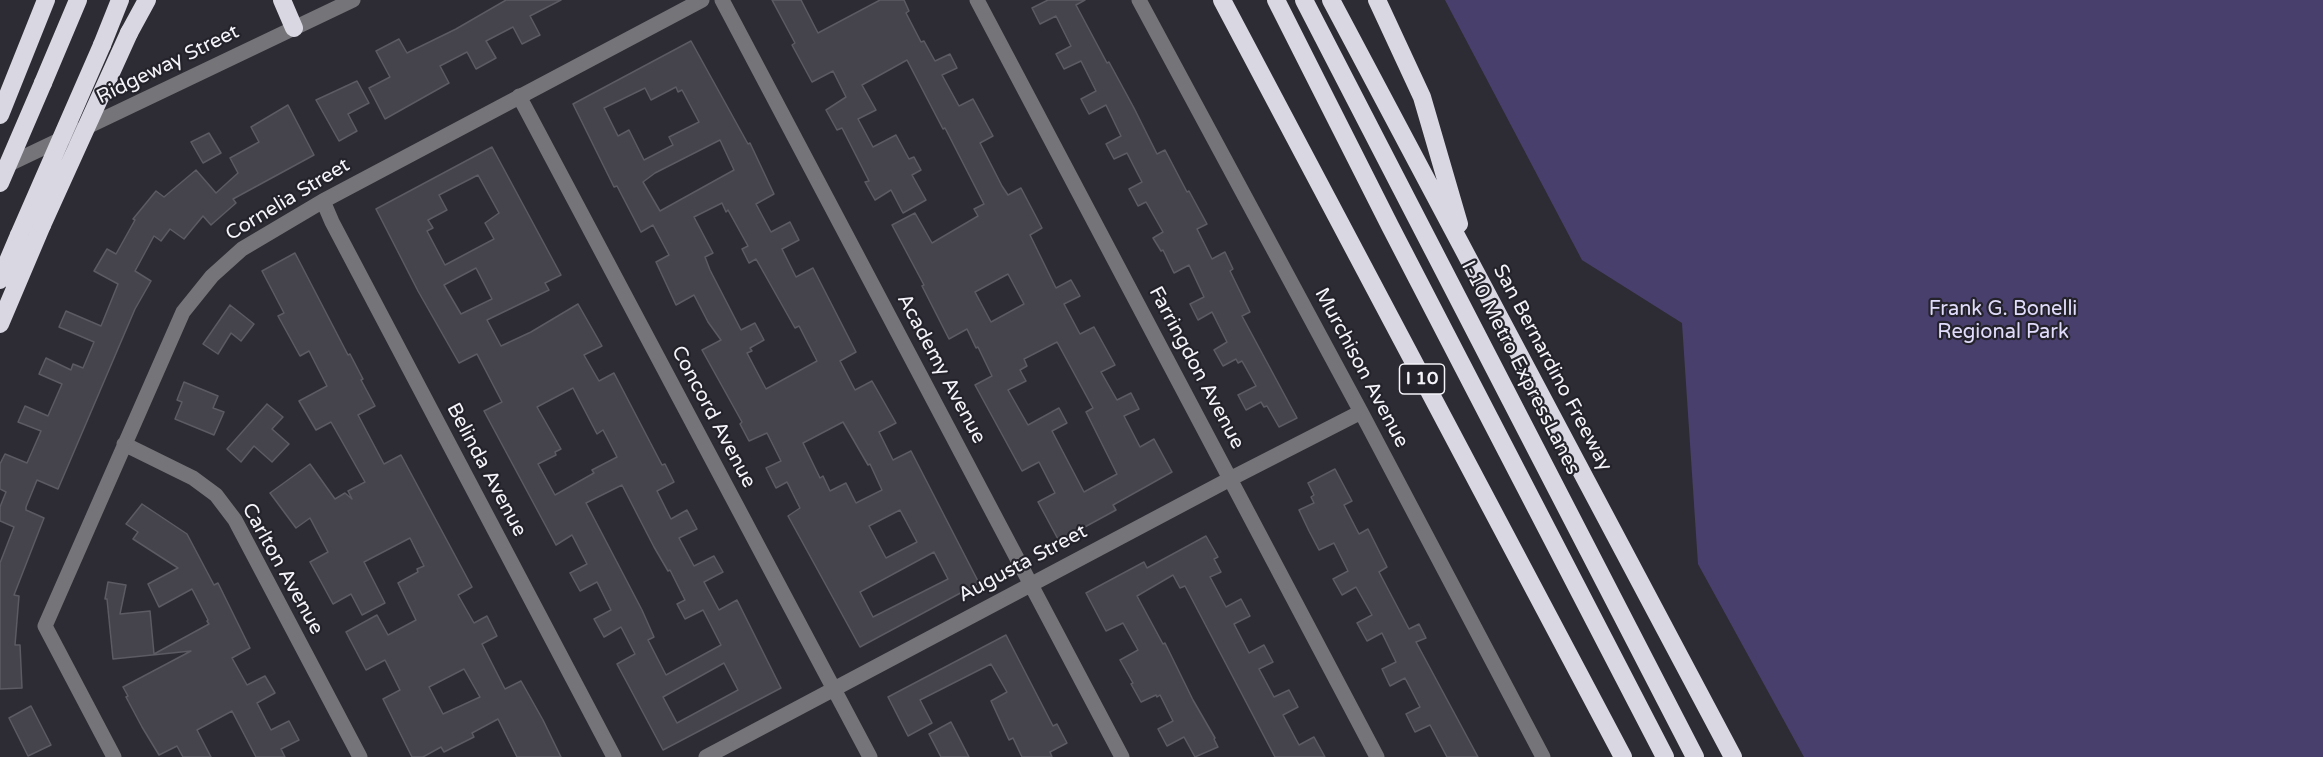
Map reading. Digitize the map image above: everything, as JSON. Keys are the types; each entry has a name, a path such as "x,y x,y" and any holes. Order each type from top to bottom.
{"highway":[{"path":"0,115 46,0"},
{"path":"0,183 78,0"},
{"path":"0,280 120,0"},
{"path":"0,324 129,33 147,0"},
{"path":"282,0 294,28"},
{"name":"I 10","path":"1222,0 1623,757"},
{"path":"1276,0 1390,226 1665,757"},
{"name":"I-10 Metro ExpressLanes","path":"1304,0 1695,757"},
{"name":"San Bernardino Freeway","path":"1331,0 1733,757"},
{"path":"1377,0 1422,97 1470,261"}],"street":[{"name":"Ridgeway Street","path":"0,169 353,0"},
{"name":"Cornelia Street","path":"114,757 45,626 183,312 212,276 242,249 323,201 702,0"},
{"name":"Academy Avenue","path":"723,0 1122,757"},
{"name":"Farringdon Avenue","path":"976,0 1377,757"},
{"name":"Murchison Avenue","path":"1139,0 1544,757"},
{"name":"Concord Avenue","path":"519,96 870,757"},
{"name":"Belinda Avenue","path":"323,201 614,757"},
{"name":"Augusta Street","path":"706,757 1230,478 1361,412"},
{"name":"Carlton Avenue","path":"124,444 193,478 216,495 235,520 360,757"}],"green space":[{"name":"Frank G. Bonelli Regional Park","path":"1445,0 2323,0 2323,757 1804,757 1698,564 1682,323 1582,260"}],"building":[{"path":"506,0 561,0 530,16 540,35 522,44 513,27 486,41 496,58 476,69 467,52 440,66 449,83 385,119 369,88 390,77 376,51 399,39 407,53 456,29"},
{"path":"772,0 801,0 818,33 880,0 904,0 909,11 906,13 921,42 924,41 935,61 950,54 957,68 942,75 959,106 973,99 993,136 980,143 1002,186 1008,195 1021,188 1042,228 1030,235 1056,288 1071,280 1080,296 1064,304 1080,334 1094,327 1115,365 1101,372 1117,400 1131,393 1139,409 1124,416 1140,447 1154,439 1172,472 1113,505 1116,510 1059,541 1038,502 1055,493 1039,462 1022,471 975,385 992,376 978,347 976,348 967,329 949,339 892,225 915,213 932,243 978,216 974,209 984,204 945,128 943,129 907,60 862,85 876,110 858,119 873,147 896,135 909,159 914,157 921,170 912,175 926,200 903,213 891,190 875,200 865,182 869,181 842,128 837,130 826,110 846,97 833,71 812,82 792,45 795,43","holes":["1008,274 1024,304 991,322 975,292","1057,342 1093,408 1086,412 1117,474 1084,492 1052,431 1067,423 1059,408 1028,425 1008,390 1026,381 1020,370 1027,366 1024,359"]},
{"path":"1048,0 1085,0 1076,5 1107,63 1109,62 1157,154 1165,150 1207,224 1197,229 1212,259 1225,252 1233,269 1230,271 1250,312 1242,316 1297,418 1279,427 1267,406 1264,407 1261,402 1246,410 1238,395 1256,386 1242,361 1238,363 1236,359 1223,366 1214,350 1227,342 1212,312 1198,320 1190,304 1204,297 1189,265 1174,273 1163,250 1161,251 1153,238 1163,232 1146,202 1138,206 1129,189 1142,182 1127,153 1114,159 1106,144 1121,136 1106,105 1089,114 1081,99 1096,91 1081,61 1064,69 1056,54 1071,46 1056,16 1040,24 1032,8"},
{"path":"691,41 748,144 750,143 774,194 756,204 771,232 790,222 799,240 782,249 796,277 813,268 856,352 840,361 855,390 872,381 896,423 879,432 893,460 911,451 979,583 860,647 788,516 800,508 787,482 776,488 766,468 781,461 767,433 749,441 740,424 742,422 702,350 721,340 708,322 694,295 676,305 656,262 669,255 653,225 641,232 617,186 614,187 573,104","holes":["676,87 678,92 682,90 699,122 669,137 673,145 644,160 629,130 618,136 604,108 645,88 651,100","720,140 734,170 660,211 643,182 655,173","722,203 748,246 742,249 749,263 756,259 795,328 799,326 817,361 766,389 747,353 752,351 750,348 764,340 755,323 741,330 705,257 713,253 694,217","843,422 868,465 870,464 882,490 856,503 846,483 830,491 823,476 820,478 803,443","900,510 917,542 886,558 869,526","934,552 948,579 873,617 860,592"]},
{"path":"357,81 369,103 348,114 357,131 339,141 316,100"},
{"path":"288,105 314,155 233,199 236,203 211,225 203,216 184,239 170,229 161,241 154,236 135,271 151,281 135,309 58,489 37,480 26,507 26,510 44,518 14,595 19,596 15,645 20,645 22,688 0,689 0,563 14,527 0,521 0,507 6,492 0,489 0,464 5,454 27,463 41,431 18,422 25,406 48,416 62,384 39,374 46,358 71,370 73,364 83,368 94,342 59,327 66,311 101,326 118,284 94,271 107,249 116,254 135,220 133,219 156,191 164,197 196,170 216,193 238,173 230,158 259,142 251,127"},
{"path":"209,133 221,153 203,163 191,142"},
{"path":"492,147 561,275 545,283 549,290 487,320 501,346 531,332 578,304 602,346 584,355 599,381 614,373 662,465 665,464 674,482 657,491 671,519 687,510 697,529 679,538 694,566 714,556 723,572 704,582 719,610 737,600 781,688 663,750 617,664 635,654 621,627 604,637 594,619 611,610 597,582 580,591 570,573 587,564 572,535 556,545 484,411 502,402 477,354 459,363 418,291 376,209","holes":["478,175 499,213 485,223 494,239 445,265 427,231 433,228 428,220 447,210 439,195","476,268 492,299 461,314 444,285","573,388 597,434 603,430 617,457 592,470 594,473 555,495 538,464 556,455 555,452 561,449 537,407","622,485 685,600 677,604 685,619 703,610 721,645 666,675 648,640 654,637 586,503","724,663 738,690 677,723 663,697"]},
{"path":"295,253 348,355 350,354 375,406 358,415 384,464 401,455 472,587 458,595 474,623 487,616 497,636 482,644 505,689 521,681 561,757 517,757 498,719 472,733 474,737 444,752 441,747 423,757 412,757 383,699 400,690 385,660 366,670 346,632 377,615 388,635 416,620 398,583 424,566 410,538 364,562 385,603 362,615 351,594 333,604 310,562 328,552 310,518 296,528 270,493 310,464 335,499 345,493 352,499 348,491 365,482 331,422 316,430 299,401 327,386 309,351 300,356 278,316 284,313 262,271","holes":["464,669 480,697 443,714 429,687"]},
{"path":"230,305 254,324 241,341 231,333 218,354 203,344"},
{"path":"184,382 218,396 213,408 224,412 214,435 175,419 182,402 177,400"},
{"path":"267,404 283,417 272,429 289,444 272,462 254,446 241,462 227,449"},
{"path":"1335,469 1352,501 1344,505 1359,534 1368,529 1387,567 1379,572 1409,629 1419,624 1426,638 1416,642 1478,757 1447,757 1430,725 1415,732 1406,714 1420,707 1405,678 1390,686 1382,669 1396,662 1382,633 1367,641 1357,623 1372,615 1356,587 1342,595 1333,579 1348,571 1334,543 1319,550 1309,531 1299,510 1314,503 1311,497 1314,495 1308,483"},
{"path":"142,504 187,534 214,585 218,583 250,648 232,658 247,685 265,676 275,693 257,703 271,730 289,721 299,740 281,749 285,757 256,757 232,711 197,730 211,757 183,757 177,746 159,755 142,727 123,687 191,651 113,659 107,599 105,599 108,582 126,585 120,614 150,611 154,654 209,624 192,589 159,607 148,584 178,568 133,539 138,532 126,524"},
{"path":"1206,536 1218,557 1214,559 1221,572 1210,577 1226,607 1241,599 1250,616 1234,624 1249,653 1264,645 1273,662 1259,669 1274,697 1289,690 1298,707 1283,715 1299,745 1314,737 1325,757 1275,757 1185,586 1180,588 1173,575 1137,596 1163,644 1165,643 1218,747 1195,757 1184,737 1167,746 1158,729 1173,721 1160,695 1141,702 1131,684 1133,683 1120,660 1138,650 1123,623 1106,631 1086,593 1144,562 1147,568"},
{"path":"1006,635 1053,726 1057,724 1067,743 1050,752 1052,757 1022,757 1013,738 1009,740 991,701 1007,692 991,664 920,700 932,723 908,736 888,697"},
{"path":"31,706 51,745 28,756 9,718"},
{"path":"951,722 969,757 941,757 929,734"}]}
